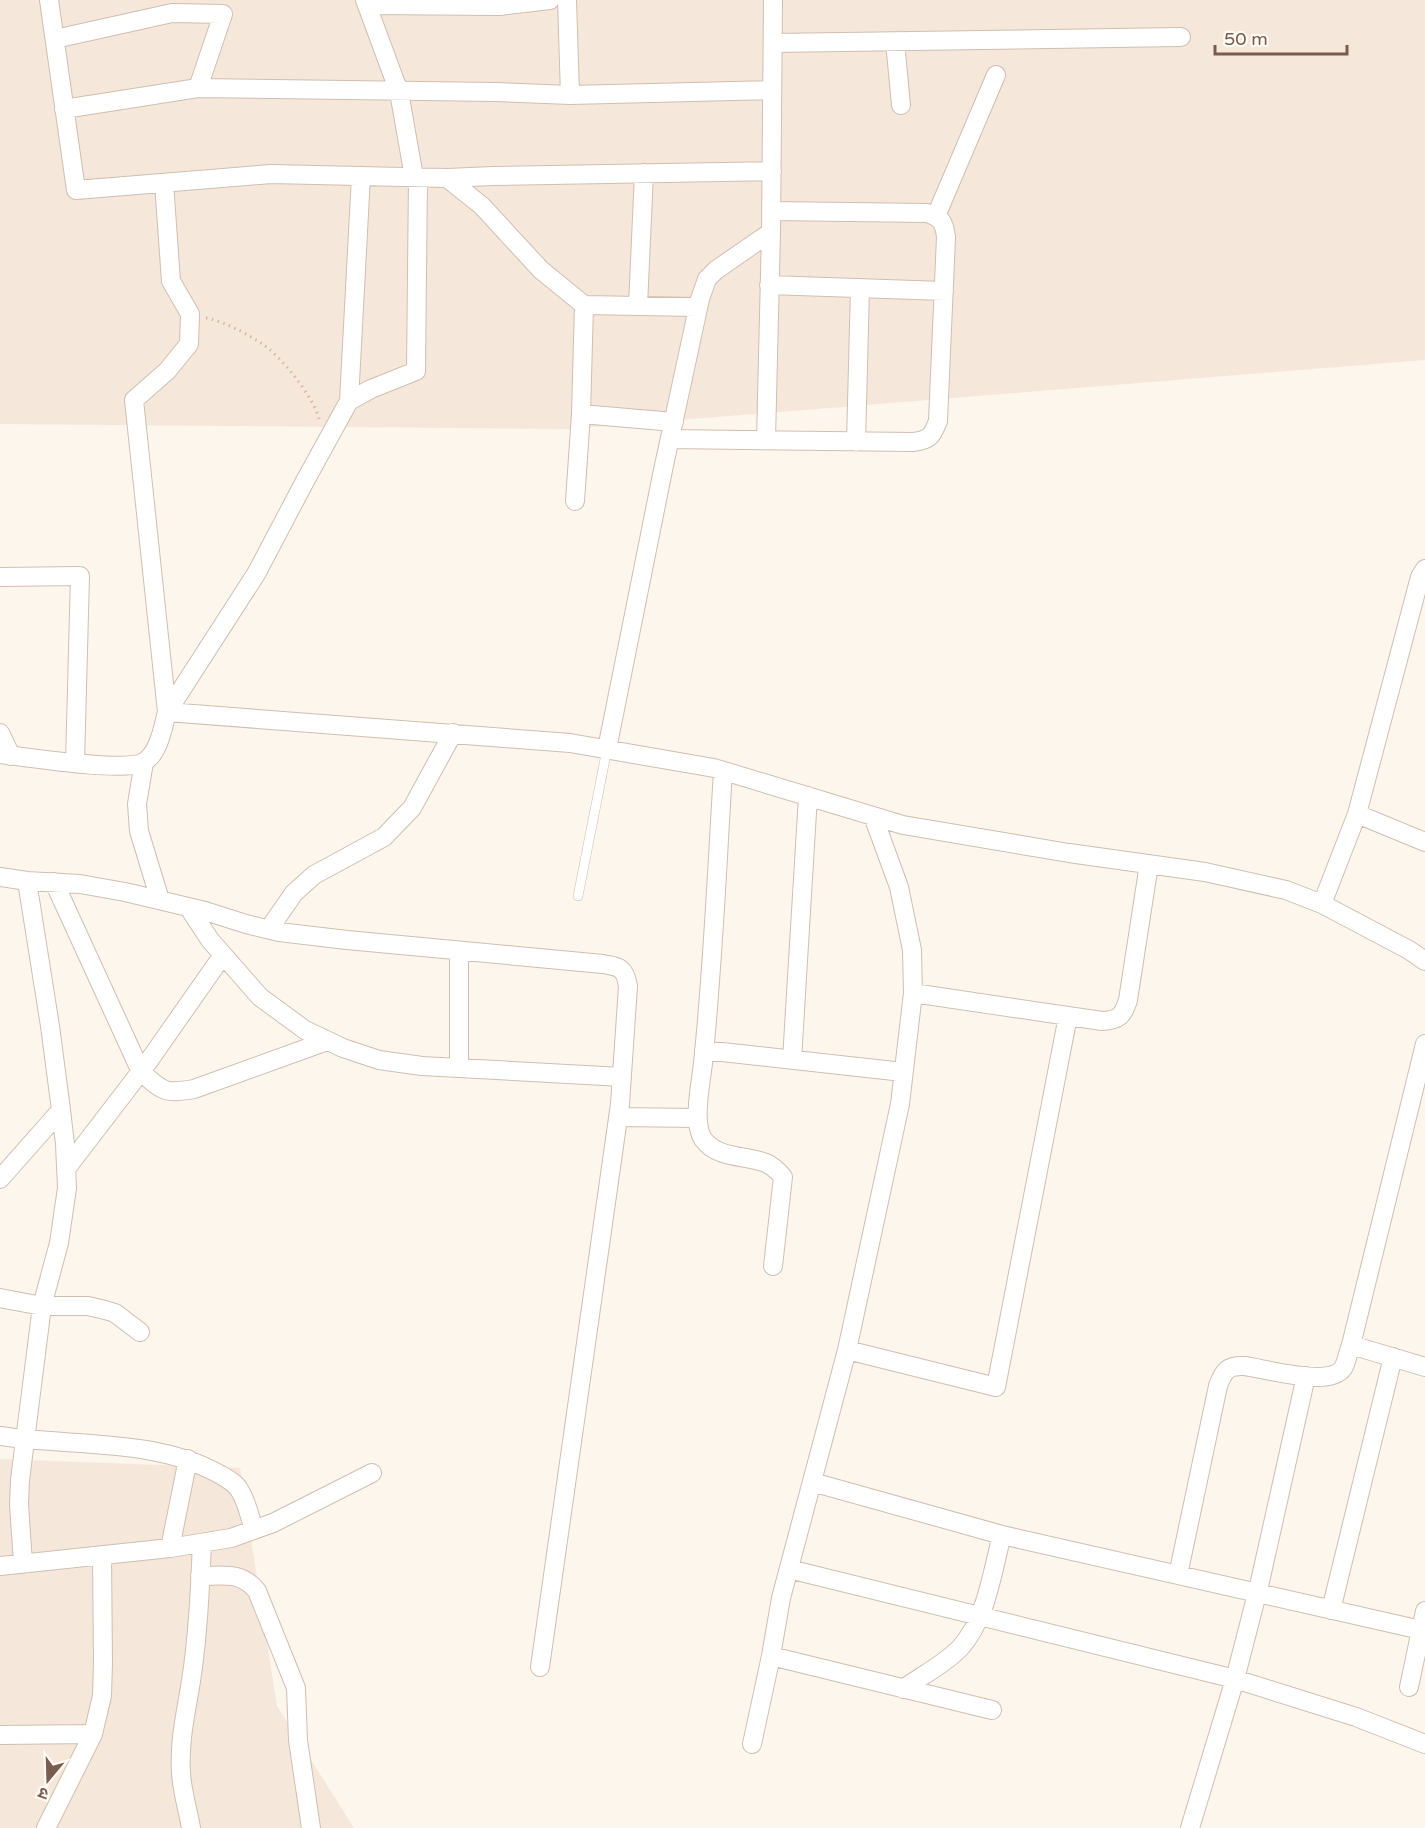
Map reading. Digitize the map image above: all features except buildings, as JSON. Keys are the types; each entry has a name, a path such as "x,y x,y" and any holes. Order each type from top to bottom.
{"street":[{"path":"49,0 75,190 271,174 447,178 772,171"},
{"path":"349,401 371,388 416,371 416,177 399,92 366,3 500,6 550,0"},
{"path":"567,0 570,95"},
{"path":"766,440 773,0"},
{"path":"55,39 175,7 223,14 198,88"},
{"path":"773,43 1181,37"},
{"path":"895,42 901,105"},
{"path":"936,216 996,75"},
{"path":"64,109 198,88 570,95 772,90"},
{"path":"638,306 644,173"},
{"path":"0,733 6,755 75,763 128,765 144,762 151,756 159,741 167,712 256,574 349,401 362,176"},
{"path":"447,178 482,206 541,270 584,305 698,307"},
{"path":"164,183 171,281 190,314 189,344 167,370 134,400 167,712"},
{"path":"581,414 672,430 766,440 913,442 925,441 933,433 938,421 946,237 944,223 936,216 927,213 771,211"},
{"path":"607,749 698,307 707,279 716,270 771,232"},
{"path":"770,285 944,291"},
{"path":"856,442 860,288"},
{"path":"575,501 581,414 584,305"},
{"path":"1322,904 1357,814 1420,577 1425,569"},
{"path":"0,577 80,576 75,763"},
{"path":"167,712 570,743 723,771 915,827 1069,853 1205,872 1286,890 1322,904 1409,950 1425,961"},
{"path":"269,929 294,893 314,875 384,837 412,808 453,733"},
{"path":"144,762 137,804 139,831 160,900"},
{"path":"723,771 709,1006 698,1118 702,1138 711,1148 766,1163 783,1177 773,1266"},
{"path":"792,1060 808,796"},
{"path":"1357,814 1425,842"},
{"path":"752,1744 781,1598 847,1350 900,1104 913,993 912,950 899,887 873,816"},
{"path":"913,993 1102,1021 1113,1020 1124,1013 1128,1000 1149,864"},
{"path":"0,878 80,884 160,900 269,929 347,940 618,966 626,975 628,986 618,1117 540,1667"},
{"path":"23,1563 19,1504 25,1440 42,1306 59,1243 67,1188 61,1110 27,881"},
{"path":"54,882 141,1072 162,1090 173,1093 194,1089 327,1041"},
{"path":"189,908 210,940 260,997 305,1030 343,1048 379,1060 422,1066 622,1077"},
{"path":"459,951 459,1068"},
{"path":"66,1168 141,1072 223,955"},
{"path":"847,1350 996,1387 1068,1016"},
{"path":"1178,1575 1218,1386 1223,1373 1234,1365 1318,1378 1334,1376 1343,1368 1351,1345 1425,1044"},
{"path":"704,1050 903,1072"},
{"path":"0,1179 61,1110"},
{"path":"618,1117 698,1118"},
{"path":"0,1298 42,1306 88,1306 105,1310 115,1313 140,1332"},
{"path":"1351,1345 1425,1366"},
{"path":"1331,1610 1393,1357"},
{"path":"1190,1828 1235,1679 1258,1593 1306,1376"},
{"path":"0,1436 25,1440 140,1448 188,1459 228,1479 240,1490 254,1530"},
{"path":"170,1548 188,1459"},
{"path":"0,1566 170,1548 231,1538 273,1523 372,1473"},
{"path":"812,1482 1002,1535 1421,1630"},
{"path":"903,1689 959,1648 981,1616 1002,1535"},
{"path":"191,1828 181,1775 181,1744 194,1662 202,1543"},
{"path":"46,1828 93,1734 102,1696 102,1555"},
{"path":"789,1569 1235,1679 1356,1717 1425,1744"},
{"path":"200,1576 236,1576 250,1582 257,1591 296,1688 298,1740 311,1828"},
{"path":"1409,1687 1425,1611"},
{"path":"771,1656 992,1710"},
{"path":"0,1735 93,1734"}],"lane":[{"path":"578,896 607,749"}],"path":[{"path":"190,314 221,321 262,344 298,379 317,411 325,444"}],"shaded area":[{"path":"0,0 1425,0 1425,360 568,429 0,424"},
{"path":"0,1459 240,1468 277,1706 354,1828 0,1828"}]}
